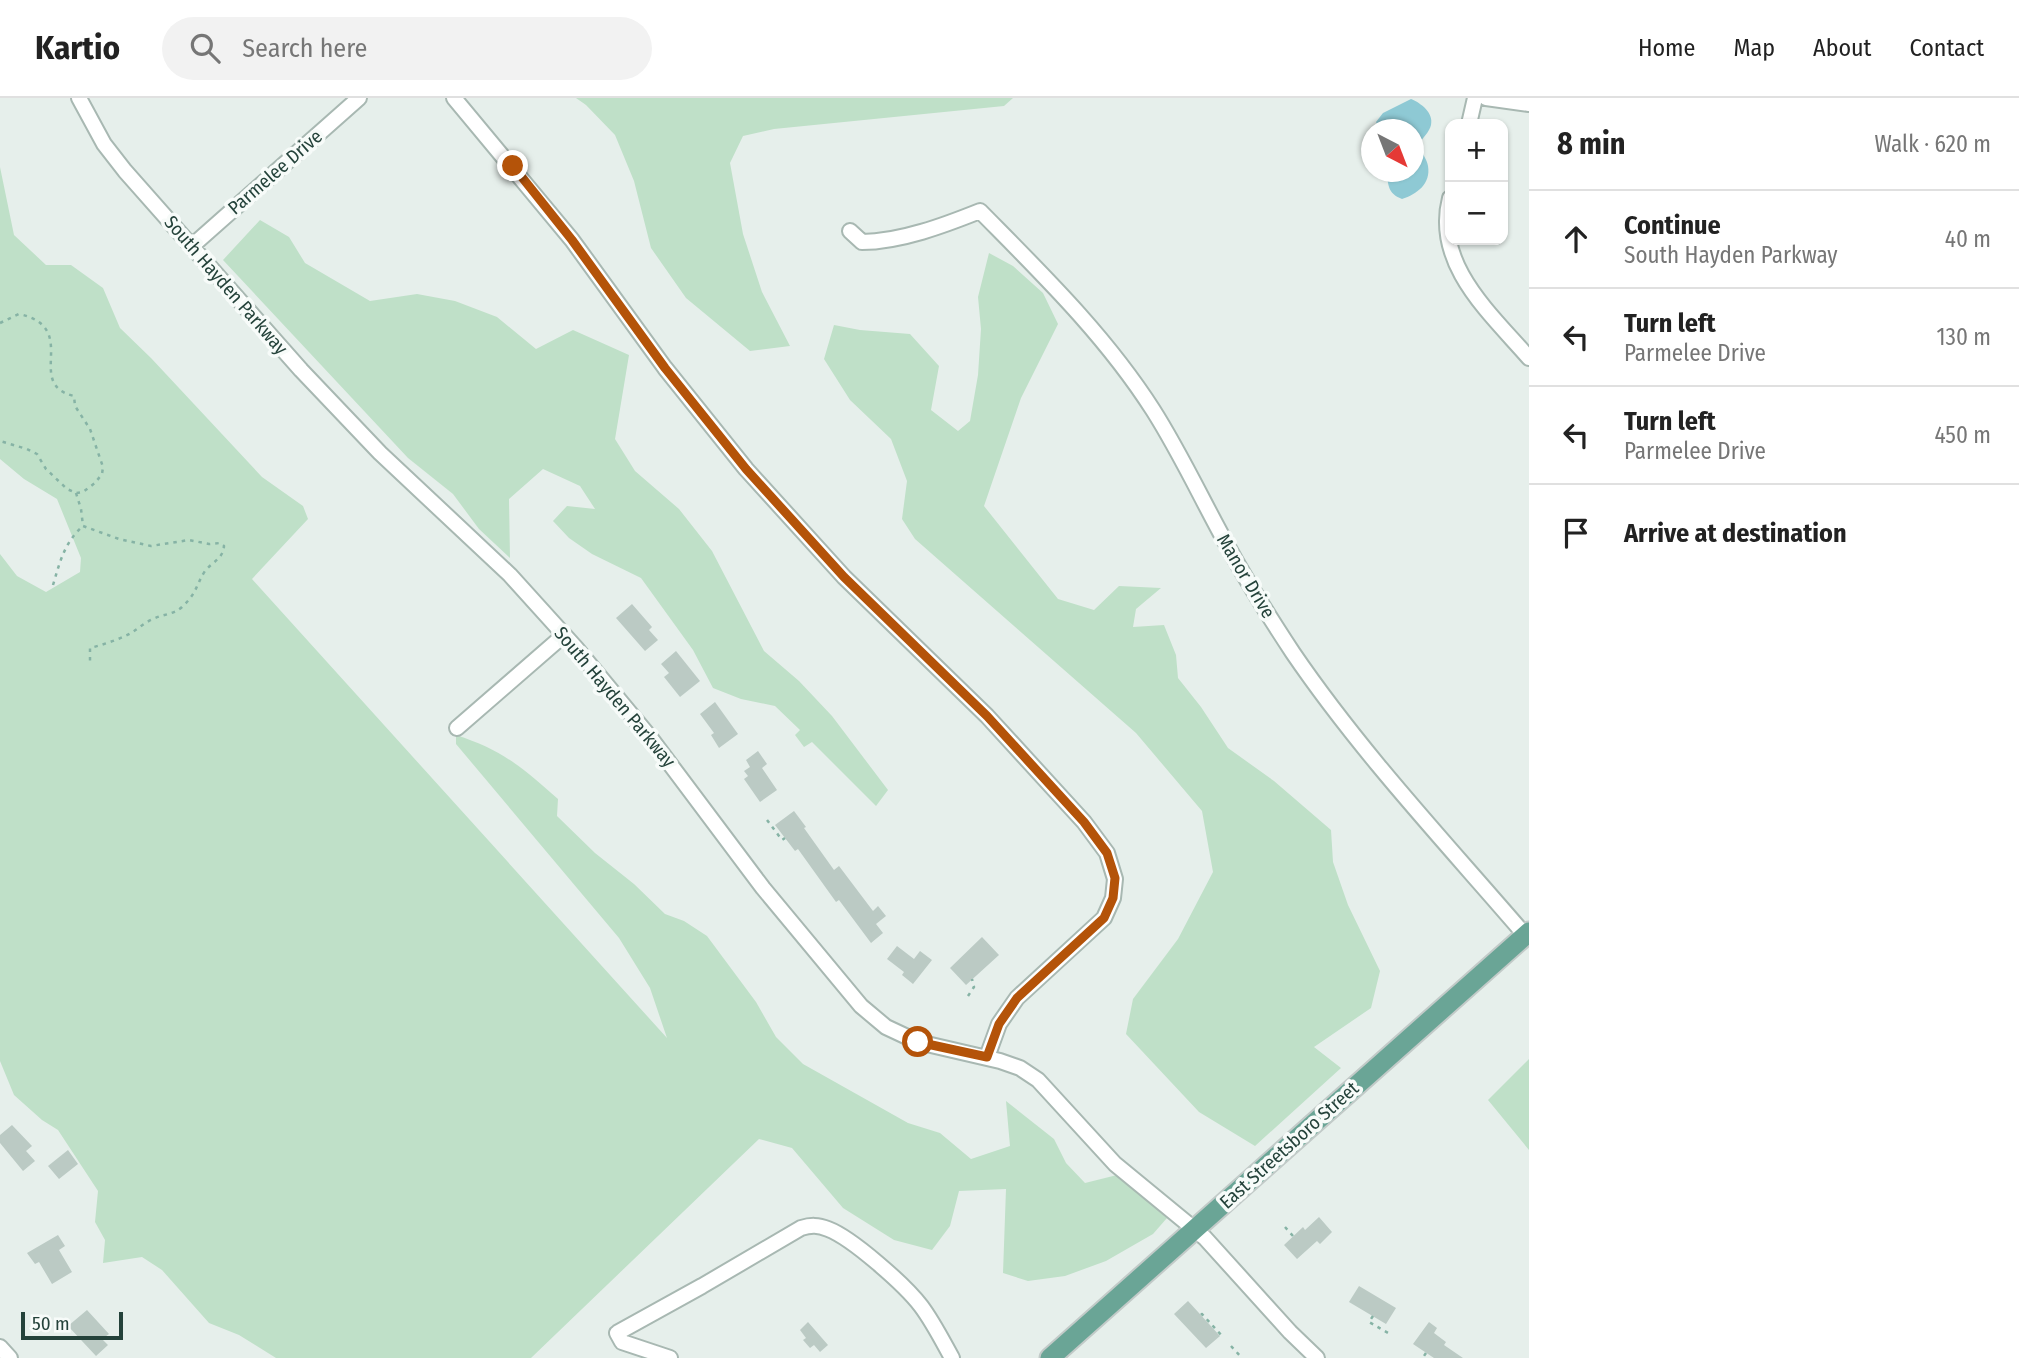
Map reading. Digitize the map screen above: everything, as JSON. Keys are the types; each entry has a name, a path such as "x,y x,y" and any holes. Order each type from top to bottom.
{"main road":[{"name":"East Streetsboro Street","path":"1050,1358 1527,934"}],"street":[{"name":"South Hayden Parkway","path":"79,98 98,134 118,162 301,370 380,453 510,575 628,708 763,888 862,1006 886,1027 918,1042 987,1057 1020,1068 1038,1080 1115,1164 1205,1238 1317,1358"},
{"name":"Parmelee Drive","path":"192,246 359,98"},
{"path":"454,98 572,240 665,368 746,469 844,577 987,716 1084,822 1107,853 1115,878 1113,898 1104,918 1017,998 999,1024 987,1057"},
{"path":"1470,119 1475,98"},
{"path":"1486,98 1529,104"},
{"name":"Manor Drive","path":"850,230 862,242 877,241 942,226 980,211 1057,289 1125,368 1185,463 1228,547 1294,654 1383,771 1527,934"},
{"path":"1452,245 1455,262 1466,285 1529,358"},
{"path":"457,728 564,635"},
{"path":"670,1358 622,1342 617,1333 801,1228 814,1225 827,1228 843,1237 919,1303 952,1358"},
{"path":"0,1347 10,1358"}],"path":[{"path":"0,323 19,314 41,322 47,329 54,383 59,390 74,396 75,406 90,429 103,467 102,474 95,483 76,494"},
{"path":"0,441 37,454 54,479 76,494 83,526"},
{"path":"53,585 64,547 72,535 83,526"},
{"path":"83,526 118,539 151,546 189,540 220,543 224,546 219,559 208,568 196,592 180,610 171,615 151,619 127,635 100,647 90,648 90,661"},
{"path":"767,820 782,840 785,838"},
{"path":"968,996 974,987 972,979"},
{"path":"1285,1227 1293,1236"},
{"path":"1201,1315 1224,1338"},
{"path":"1373,1316 1369,1322 1390,1334"},
{"path":"1231,1346 1242,1358"},
{"path":"1426,1353 1424,1356 1427,1358"}],"green space":[{"path":"576,98 1013,98 1004,106 774,129 743,136 730,163 743,234 762,292 790,346 750,351 686,298 651,248 634,181 615,135"},
{"path":"0,167 14,235 46,265 71,265 103,288 120,328 262,477 303,506 308,519 252,579 667,1038 650,988 619,938 456,744 456,735 499,753 533,778 558,799 557,816 595,853 634,884 665,914 684,921 707,936 756,1002 776,1037 803,1064 908,1123 940,1133 971,1159 1010,1146 1006,1101 1054,1139 1066,1163 1085,1183 1117,1175 1167,1218 1153,1234 1106,1261 1065,1276 1028,1281 1003,1273 1006,1189 959,1191 950,1226 932,1250 894,1240 843,1208 792,1148 759,1139 531,1358 276,1358 239,1335 209,1323 162,1270 142,1257 103,1263 105,1240 95,1222 98,1191 58,1130 42,1120 14,1095 0,1061 0,554 17,576 46,592 80,572 81,558 57,499 24,479 0,459"},
{"path":"260,220 289,237 305,263 370,301 417,294 455,301 497,317 536,349 573,330 629,355 615,439 635,471 679,509 712,551 764,651 799,681 832,716 888,790 876,806 812,742 804,747 795,735 800,730 775,706 741,699 713,688 693,650 641,578 592,554 569,538 553,521 567,506 595,509 580,486 543,469 509,499 510,558 479,529 453,494 408,458 223,260"},
{"path":"989,253 1013,266 1043,293 1058,324 1021,398 984,506 1058,599 1094,610 1119,586 1161,588 1136,609 1133,627 1164,625 1176,655 1178,678 1228,748 1274,781 1331,830 1333,862 1348,905 1380,971 1371,1008 1314,1047 1341,1068 1255,1146 1199,1112 1126,1034 1133,999 1178,939 1213,872 1202,811 1136,733 915,539 902,519 907,481 891,439 850,400 824,359 834,325 910,334 939,366 931,410 958,431 970,421 978,375 981,329 978,297"},
{"path":"1529,1059 1529,1150 1488,1100"}],"water":[{"path":"1411,99 1429,113 1430,127 1424,137 1424,119 1378,119 1383,113"},
{"path":"1424,157 1428,166 1427,178 1422,187 1413,194 1402,199 1391,191 1388,182 1424,182"}],"building":[{"path":"632,604 652,627 649,630 658,640 645,651 616,618"},
{"path":"676,651 700,681 680,697 664,677 669,673 661,664"},
{"path":"715,702 738,734 719,748 711,735 714,733 700,714"},
{"path":"758,751 767,764 762,768 777,790 760,802 744,779 748,776 744,771 750,767 746,760"},
{"path":"794,811 834,870 839,866 873,911 878,906 886,916 876,924 883,933 871,943 839,900 836,902 798,849 795,851 775,825"},
{"path":"982,937 999,955 966,985 950,968"},
{"path":"897,946 914,959 920,951 932,960 913,984 902,975 904,972 887,959"},
{"path":"12,1125 32,1146 26,1151 35,1161 23,1171 0,1143 0,1135"},
{"path":"68,1150 78,1164 59,1179 48,1166"},
{"path":"1319,1217 1332,1232 1320,1244 1317,1241 1297,1259 1284,1245 1303,1227 1305,1230"},
{"path":"58,1235 65,1246 59,1250 72,1272 52,1284 39,1262 35,1264 27,1253"},
{"path":"1359,1286 1396,1308 1386,1324 1349,1302"},
{"path":"1188,1301 1220,1336 1206,1348 1174,1314"},
{"path":"87,1310 109,1334 102,1339 108,1345 96,1356 68,1326"},
{"path":"808,1322 828,1345 820,1352 814,1345 810,1348 803,1340 806,1338 800,1330"},
{"path":"1429,1322 1437,1328 1434,1333 1446,1342 1444,1345 1463,1358 1434,1358 1413,1344"}],"route":[{"path":"513,166 572,240 665,368 796,527 987,716 1084,822 1107,853 1115,878 1113,898 1104,918 1005,1012 987,1057 918,1042"}]}
